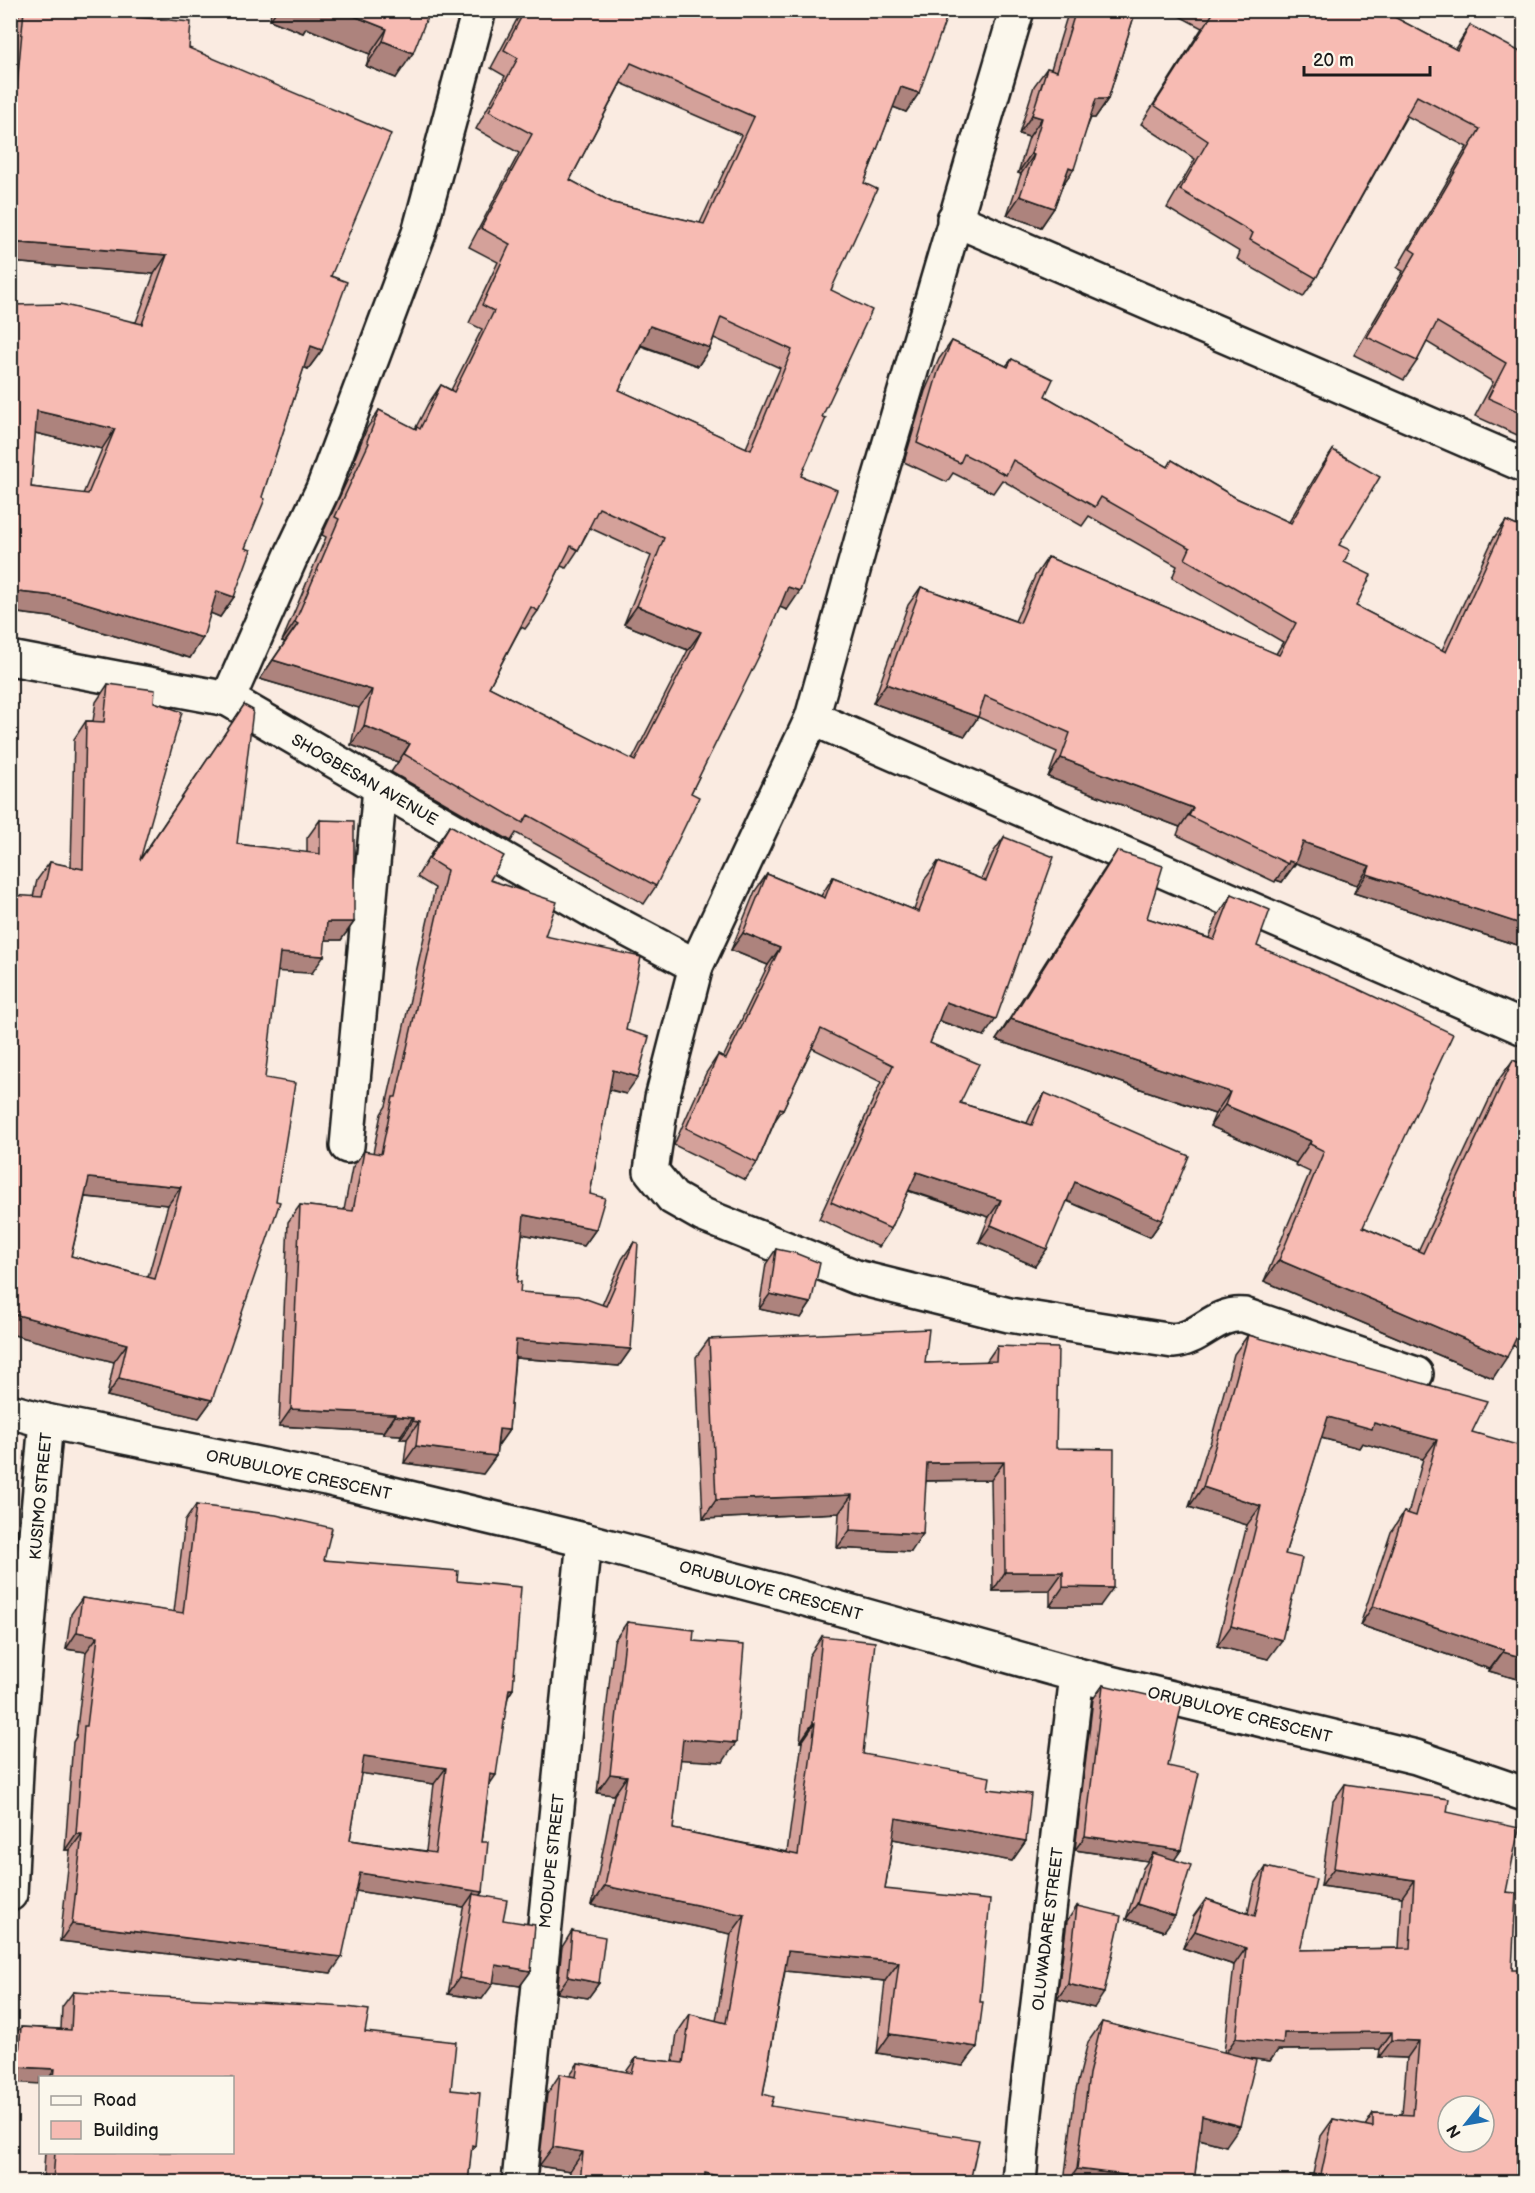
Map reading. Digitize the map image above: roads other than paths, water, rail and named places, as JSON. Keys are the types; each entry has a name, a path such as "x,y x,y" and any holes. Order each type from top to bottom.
{"street":[{"path":"228,699 292,552 323,489 419,233 479,10"},
{"path":"1017,10 954,219 812,718 696,966 662,1098 651,1171 673,1198 703,1215 856,1277 1009,1315 1173,1341 1189,1338 1224,1316 1244,1315 1416,1374"},
{"path":"954,219 1524,465"},
{"name":"SHOGBESAN AVENUE","path":"10,657 228,699 600,915 696,966"},
{"path":"812,718 1524,1028"},
{"path":"347,1146 380,788"},
{"name":"ORUBULOYE CRESCENT","path":"10,1411 46,1421 326,1478 584,1540 789,1594 1077,1675 1416,1757 1524,1794"},
{"name":"KUSIMO STREET","path":"10,1894 17,1750 46,1421"},
{"name":"MODUPE STREET","path":"519,2182 584,1540"},
{"name":"OLUWADARE STREET","path":"1019,2182 1025,2113 1077,1675"}]}
